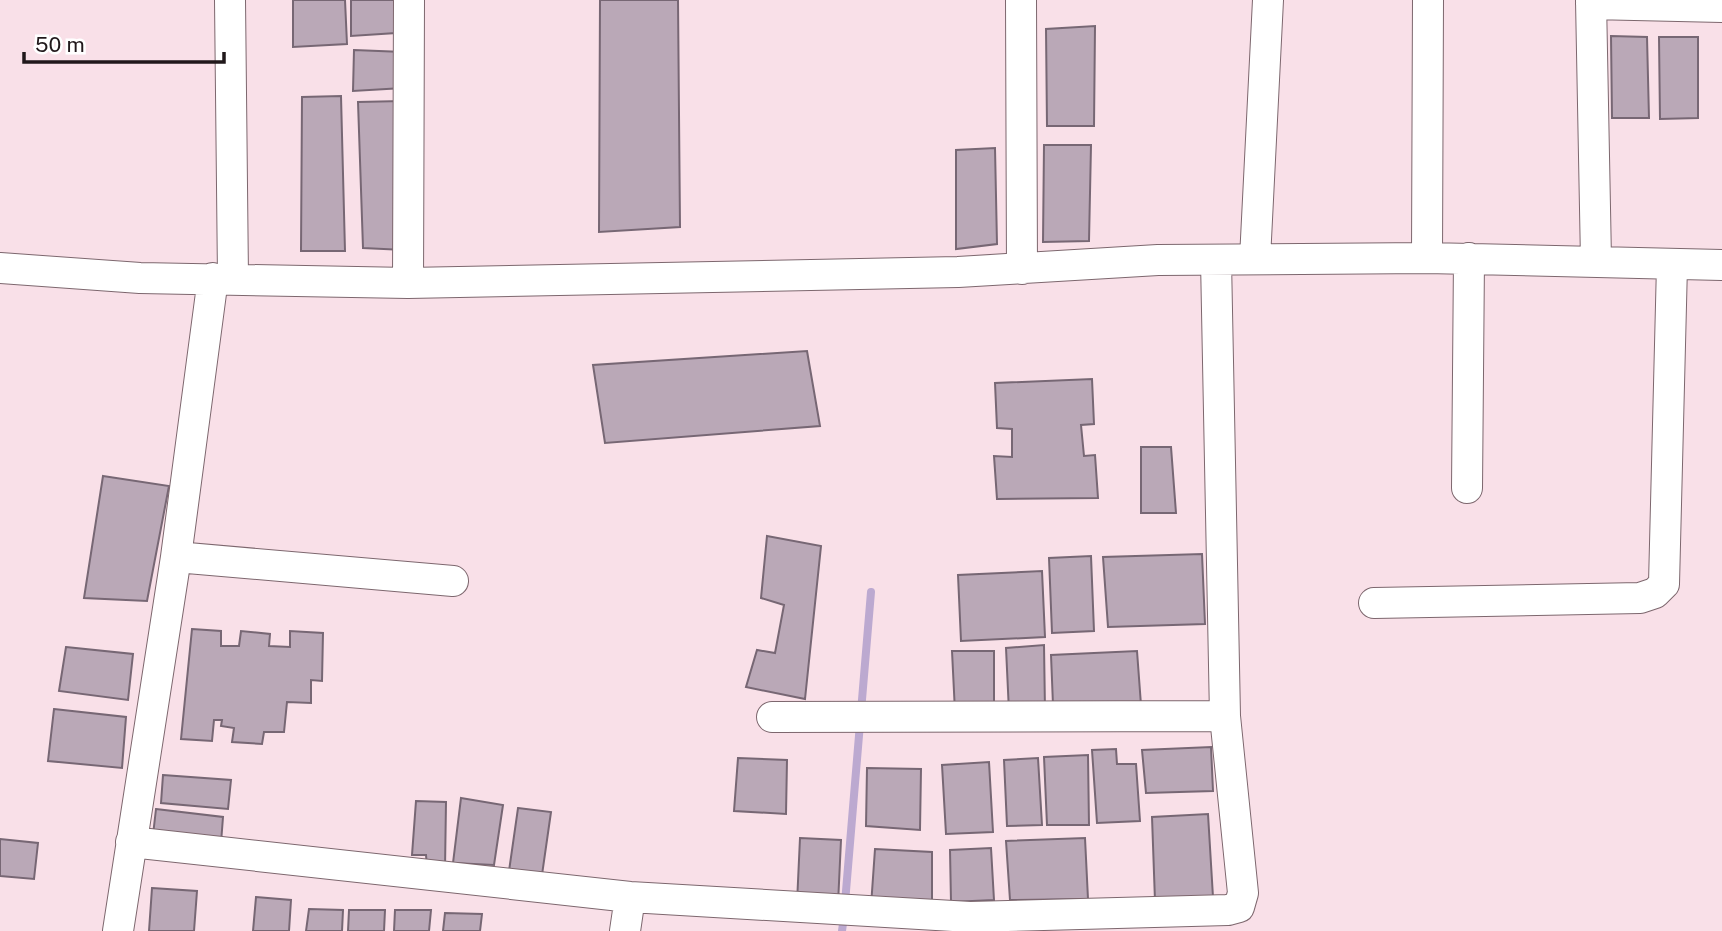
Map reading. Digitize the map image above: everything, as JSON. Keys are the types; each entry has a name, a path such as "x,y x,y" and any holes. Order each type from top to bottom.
{"street":[{"path":"118,931 176,557 223,278 230,0"},
{"path":"408,284 409,0"},
{"path":"1021,0 1022,269"},
{"path":"1255,259 1268,0"},
{"path":"1427,258 1428,0"},
{"path":"1596,260 1591,2 1722,7"},
{"path":"0,268 140,278 408,284 1022,269 1158,260 1469,258 1722,265"},
{"path":"1467,488 1469,258"},
{"path":"131,842 855,920 970,917 1130,921 1239,907 1243,893 1225,716 1216,260"},
{"path":"1374,603 1640,598 1655,593 1664,584 1672,265"},
{"path":"176,557 453,582"},
{"path":"772,717 1225,716"},
{"path":"625,931 630,897"}],"building":[{"path":"293,0 345,0 347,44 293,47"},
{"path":"351,0 396,0 396,33 351,36"},
{"path":"600,0 678,0 680,227 599,232"},
{"path":"1095,26 1094,126 1047,126 1046,29"},
{"path":"1611,36 1647,37 1649,118 1612,118"},
{"path":"1659,37 1698,37 1698,118 1660,119"},
{"path":"354,50 403,52 403,88 353,91"},
{"path":"341,96 345,251 301,251 302,97"},
{"path":"402,101 404,250 363,248 358,102"},
{"path":"1044,145 1091,145 1089,241 1043,242"},
{"path":"995,148 997,244 956,249 956,150"},
{"path":"807,351 820,426 605,443 593,365"},
{"path":"1092,379 1094,424 1081,425 1084,456 1095,455 1098,498 997,499 994,456 1012,457 1012,429 997,428 995,383"},
{"path":"1141,447 1171,447 1176,513 1141,513"},
{"path":"103,476 169,486 147,601 84,598"},
{"path":"767,536 821,546 805,699 746,687 757,650 775,653 784,605 761,598"},
{"path":"1202,554 1205,624 1108,627 1103,557"},
{"path":"1091,556 1094,631 1052,633 1049,558"},
{"path":"1042,571 1045,637 961,641 958,575"},
{"path":"192,629 221,631 221,646 239,646 241,631 270,634 269,646 290,647 290,631 323,633 322,681 311,680 311,703 287,702 284,732 264,732 262,744 232,742 234,728 221,726 222,720 214,720 212,741 181,739"},
{"path":"1044,645 1045,711 1009,712 1006,648"},
{"path":"66,647 133,654 128,700 59,691"},
{"path":"952,651 994,651 994,710 955,712"},
{"path":"1137,651 1141,705 1053,705 1051,655"},
{"path":"54,709 126,717 122,768 48,761"},
{"path":"1211,747 1213,791 1146,793 1142,750"},
{"path":"1116,749 1117,764 1136,764 1140,821 1097,823 1092,750"},
{"path":"1088,755 1089,825 1047,825 1044,757"},
{"path":"738,758 787,760 786,814 734,811"},
{"path":"1038,758 1042,825 1007,826 1004,760"},
{"path":"989,762 993,832 946,834 942,765"},
{"path":"867,768 921,769 920,830 866,826"},
{"path":"163,775 231,780 228,809 161,803"},
{"path":"461,798 503,805 494,865 453,863"},
{"path":"416,801 446,802 445,869 427,867 426,855 412,855"},
{"path":"518,808 551,812 542,875 509,871"},
{"path":"156,809 223,817 221,843 153,835"},
{"path":"1208,814 1213,897 1155,901 1152,817"},
{"path":"800,838 841,840 838,904 797,903"},
{"path":"1085,838 1088,899 1010,900 1006,841"},
{"path":"0,839 38,843 34,879 0,876"},
{"path":"991,848 994,900 951,902 950,850"},
{"path":"875,849 932,852 932,910 871,906"},
{"path":"152,888 197,891 194,931 149,931"},
{"path":"256,897 291,900 289,931 253,931"},
{"path":"309,909 343,910 342,931 306,931"},
{"path":"349,910 385,910 384,931 348,931"},
{"path":"395,910 431,910 429,931 394,931"},
{"path":"445,913 482,914 480,931 443,931"}],"waterway":[{"path":"845,903 871,592"},
{"path":"842,931 844,916"}]}
